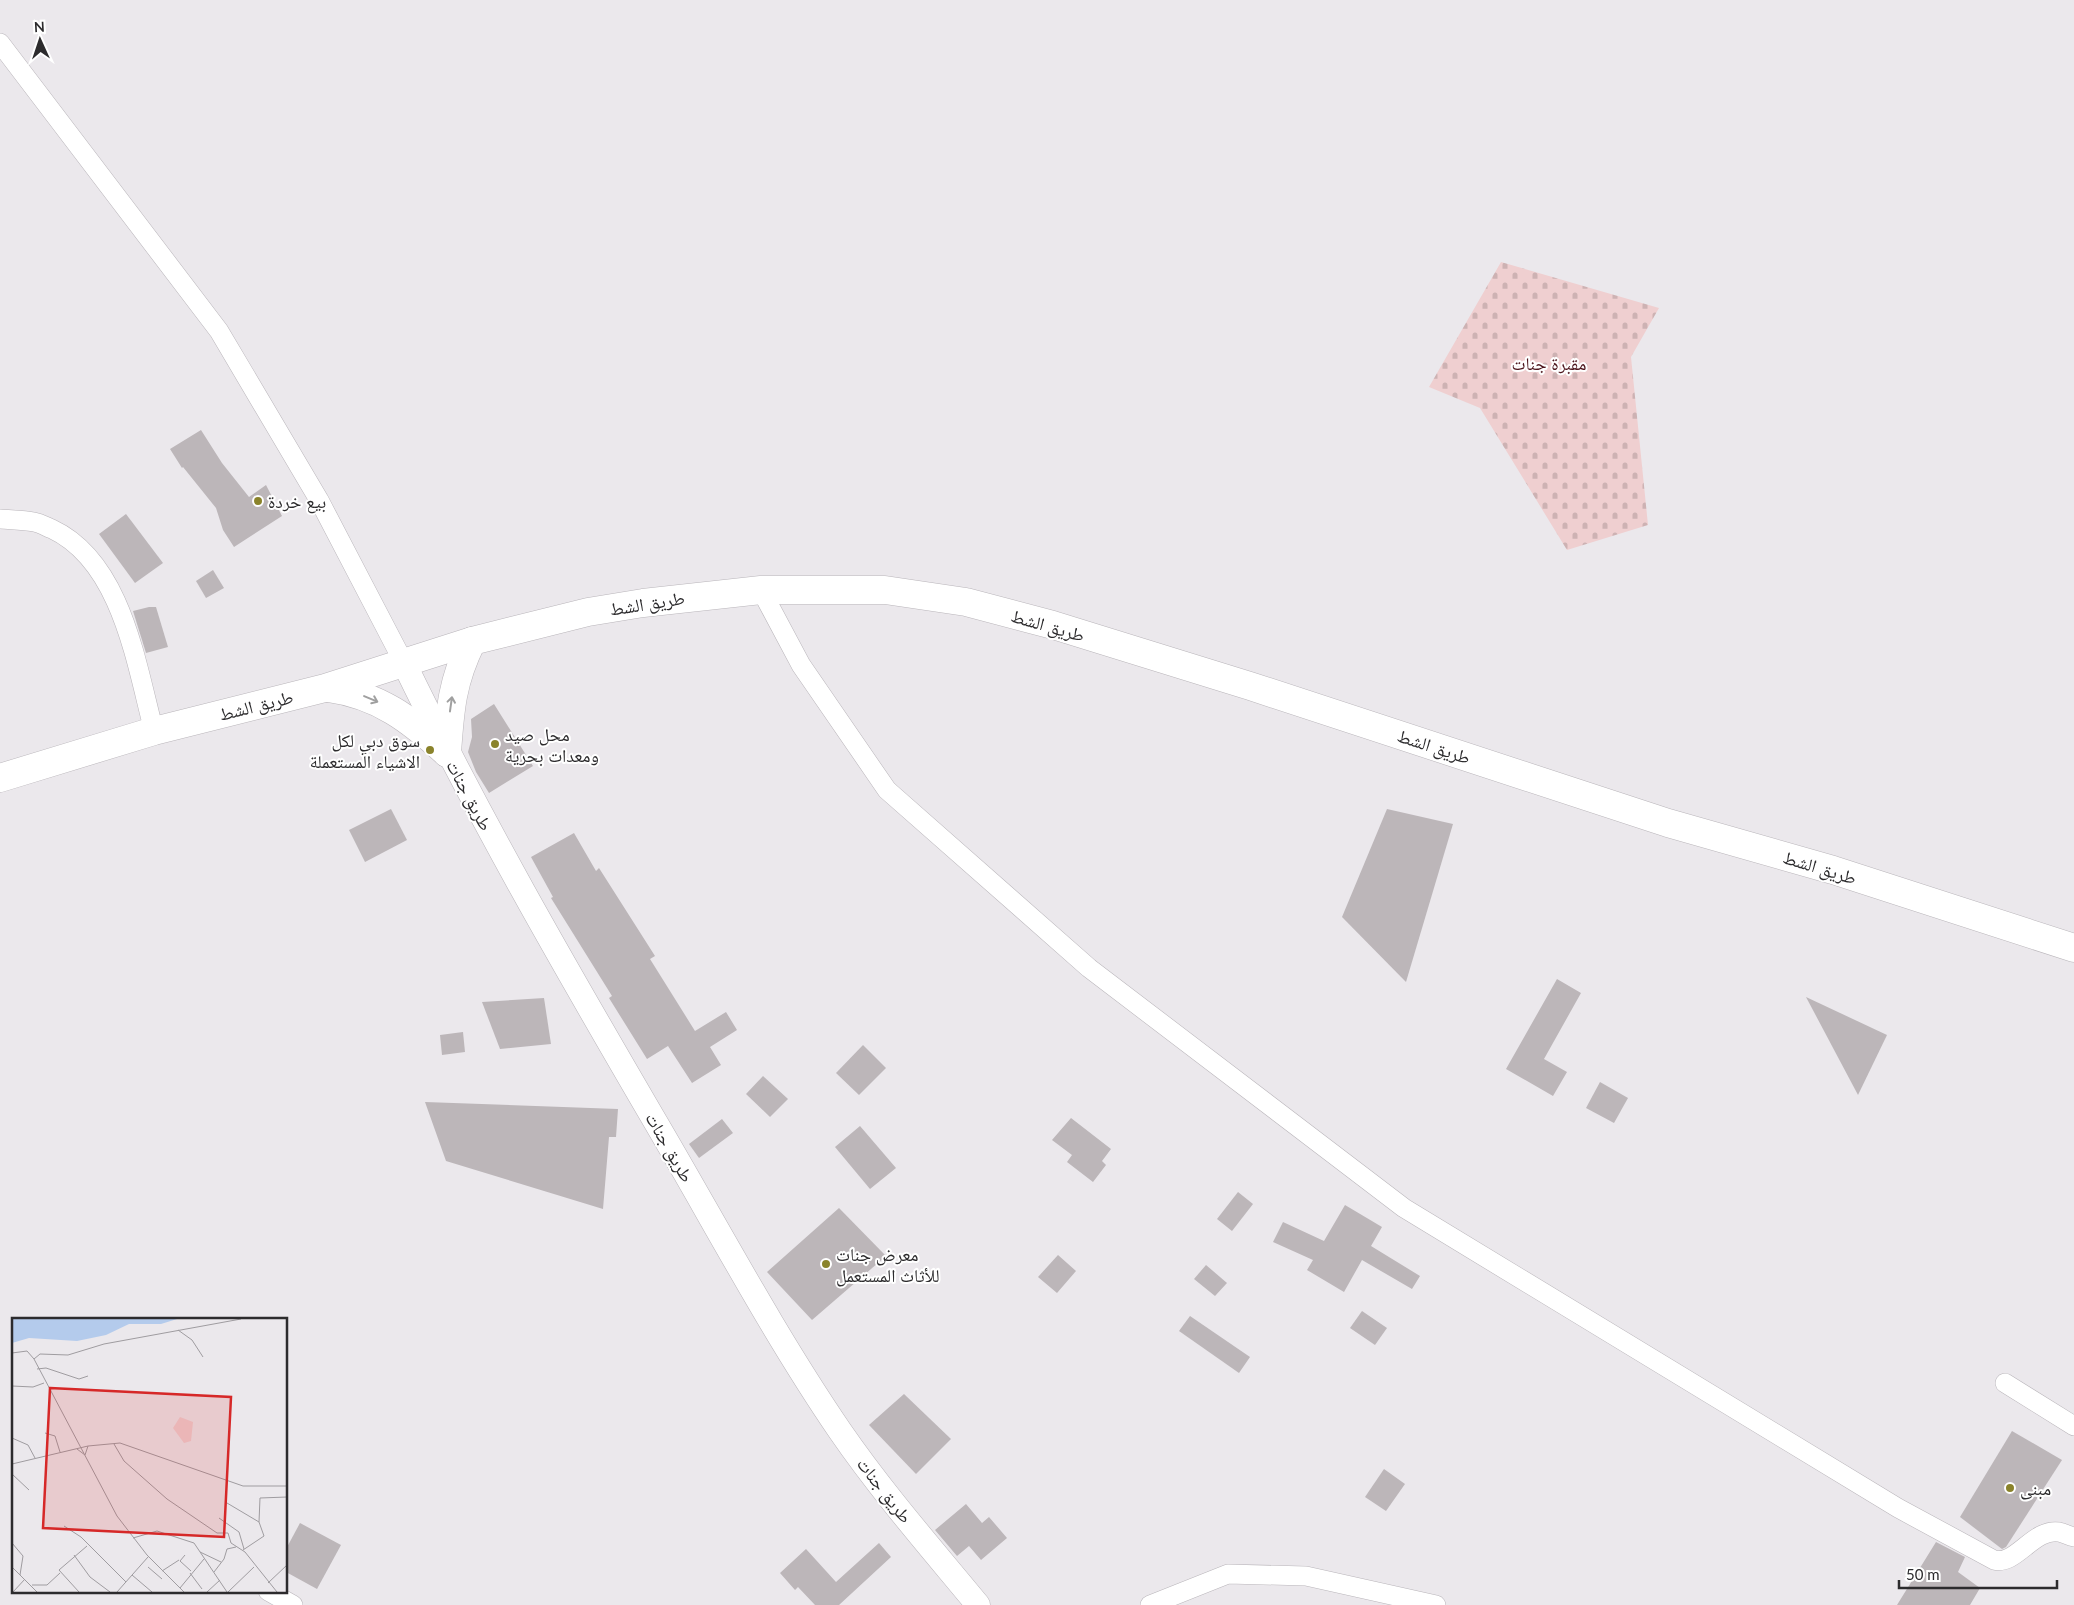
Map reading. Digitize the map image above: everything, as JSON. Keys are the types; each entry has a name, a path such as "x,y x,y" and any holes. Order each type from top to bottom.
{"main road":[{"name":"طريق الشط","path":"0,778 154,731 324,688 472,641 588,612 643,602 761,590 884,590 966,602 1053,625 1250,686 1668,823 1833,870 2074,948"},
{"path":"447,753 450,704 453,690 460,664 472,641"},
{"path":"324,688 348,691 371,698 399,713 447,753"}],"street":[{"path":"0,43 219,331 318,500 404,663"},
{"path":"0,519 36,522 65,536 88,554 108,586 127,628 154,731"},
{"path":"761,590 801,665 887,790 1089,968 1404,1208 1898,1508 1994,1560 2000,1562 2007,1560 2046,1533 2059,1532 2074,1538"},
{"name":"طريق جنات","path":"404,663 447,753 511,871 785,1345 840,1431 887,1494 978,1605"},
{"path":"2005,1383 2074,1426"},
{"path":"1150,1605 1228,1574 1306,1576 1436,1605"},
{"path":"270,1592 294,1605"}],"green space":[{"name":"مقبرة جنات","path":"1501,262 1659,308 1631,357 1648,525 1567,550 1480,408 1429,387"}],"building":[{"path":"201,430 222,463 249,497 266,485 282,516 234,547 223,530 216,508 182,468 170,449"},
{"path":"126,514 163,563 135,583 99,534"},
{"path":"213,570 224,588 206,598 196,581"},
{"path":"156,607 168,647 146,653 133,611"},
{"name":"محل صيد ومعدات بحرية","path":"494,704 533,766 489,793 476,772 468,752 472,737 471,719"},
{"path":"391,809 407,840 365,862 349,830"},
{"path":"1387,809 1453,824 1406,982 1342,917"},
{"path":"574,833 596,871 599,868 655,956 650,959 695,1031 726,1012 737,1030 710,1047 721,1065 692,1083 668,1046 647,1059 609,998 612,996 551,898 553,897 531,857"},
{"path":"1557,979 1581,993 1544,1059 1567,1072 1553,1096 1506,1069"},
{"path":"1806,997 1887,1035 1858,1095"},
{"path":"544,998 551,1044 500,1049 482,1002"},
{"path":"463,1032 465,1052 442,1055 440,1035"},
{"path":"863,1045 886,1068 859,1095 836,1073"},
{"path":"763,1076 788,1099 770,1117 746,1094"},
{"path":"1600,1082 1628,1098 1614,1123 1586,1108"},
{"path":"425,1102 618,1109 616,1137 609,1137 603,1209 446,1161"},
{"path":"1071,1118 1111,1149 1102,1161 1106,1165 1093,1182 1067,1162 1072,1155 1052,1140"},
{"path":"722,1119 733,1133 699,1158 689,1144"},
{"path":"860,1126 896,1168 870,1189 835,1147"},
{"path":"1238,1192 1253,1204 1232,1231 1217,1219"},
{"path":"1345,1205 1382,1227 1371,1246 1420,1276 1412,1289 1362,1260 1344,1292 1307,1270 1313,1260 1273,1242 1283,1222 1324,1241"},
{"name":"معرض جنات للأثاث المستعمل","path":"839,1208 886,1256 812,1320 767,1272"},
{"path":"1058,1255 1076,1271 1057,1293 1038,1277"},
{"path":"1206,1265 1227,1283 1215,1296 1194,1279"},
{"path":"1362,1311 1387,1328 1375,1345 1350,1328"},
{"path":"1190,1316 1250,1357 1239,1373 1179,1331"},
{"path":"904,1394 951,1439 916,1474 869,1425"},
{"name":"مبنى","path":"2012,1431 2062,1460 2006,1547 2002,1549 1960,1517"},
{"path":"1384,1469 1405,1484 1386,1511 1365,1497"},
{"path":"966,1504 982,1523 989,1517 1007,1538 981,1560 969,1546 957,1556 935,1530"},
{"path":"300,1523 341,1545 317,1589 288,1573 288,1545"},
{"path":"1936,1542 1965,1557 1958,1572 1980,1588 1970,1605 1897,1605"},
{"path":"879,1543 891,1557 839,1605 815,1605 798,1587 795,1590 780,1573 806,1549 836,1582"}],"place":[{"name":"بيع خردة","path":"258,501"},
{"name":"محل صيد ومعدات بحرية","path":"495,744"},
{"name":"سوق دبي لكل الاشياء المستعملة","path":"430,750"},
{"name":"معرض جنات للأثاث المستعمل","path":"826,1264"},
{"name":"مبنى","path":"2010,1488"}]}
